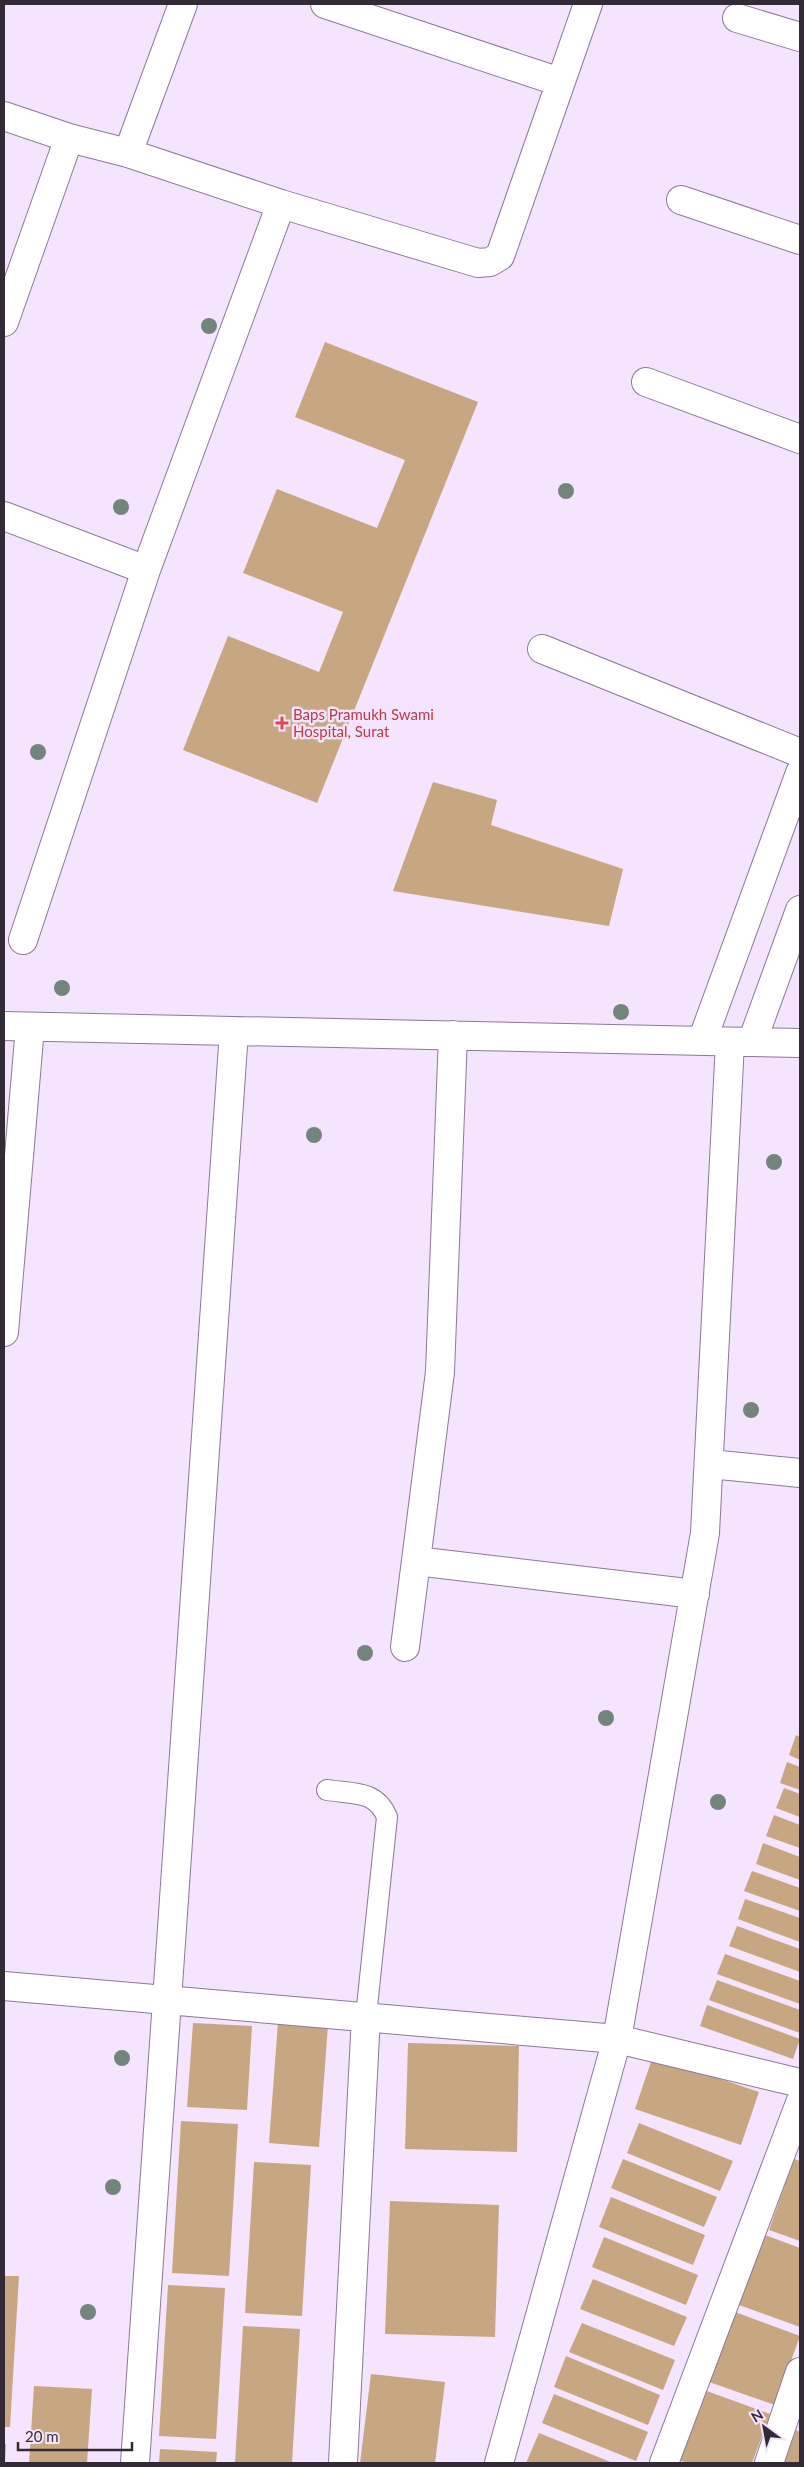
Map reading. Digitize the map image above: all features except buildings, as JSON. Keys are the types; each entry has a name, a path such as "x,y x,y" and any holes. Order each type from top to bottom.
{"street":[{"path":"128,153 183,4"},
{"path":"325,4 560,82"},
{"path":"4,116 68,138 128,153 281,204 478,263 490,262 500,256 588,4"},
{"path":"737,18 800,37"},
{"path":"4,322 68,138"},
{"path":"681,200 800,240"},
{"path":"23,940 146,570 281,204"},
{"path":"646,382 800,439"},
{"path":"4,516 146,570"},
{"path":"542,649 800,753"},
{"path":"702,1041 800,773"},
{"path":"499,2463 617,2039 705,1533 741,1042 800,910"},
{"path":"4,1332 17,1027 800,1043"},
{"path":"135,2463 234,1031"},
{"path":"405,1646 440,1372 453,1035"},
{"path":"710,1464 800,1473"},
{"path":"416,1560 695,1594"},
{"path":"4,1986 617,2039 800,2083"},
{"path":"343,2463 366,2016"},
{"path":"664,2463 800,2103"},
{"path":"769,2463 800,2372"}],"lane":[{"path":"327,1790 364,1795 376,1799 383,1807 387,1817 366,2016"}],"place":[{"name":"Baps Pramukh Swami Hospital, Surat","path":"282,723"}]}
